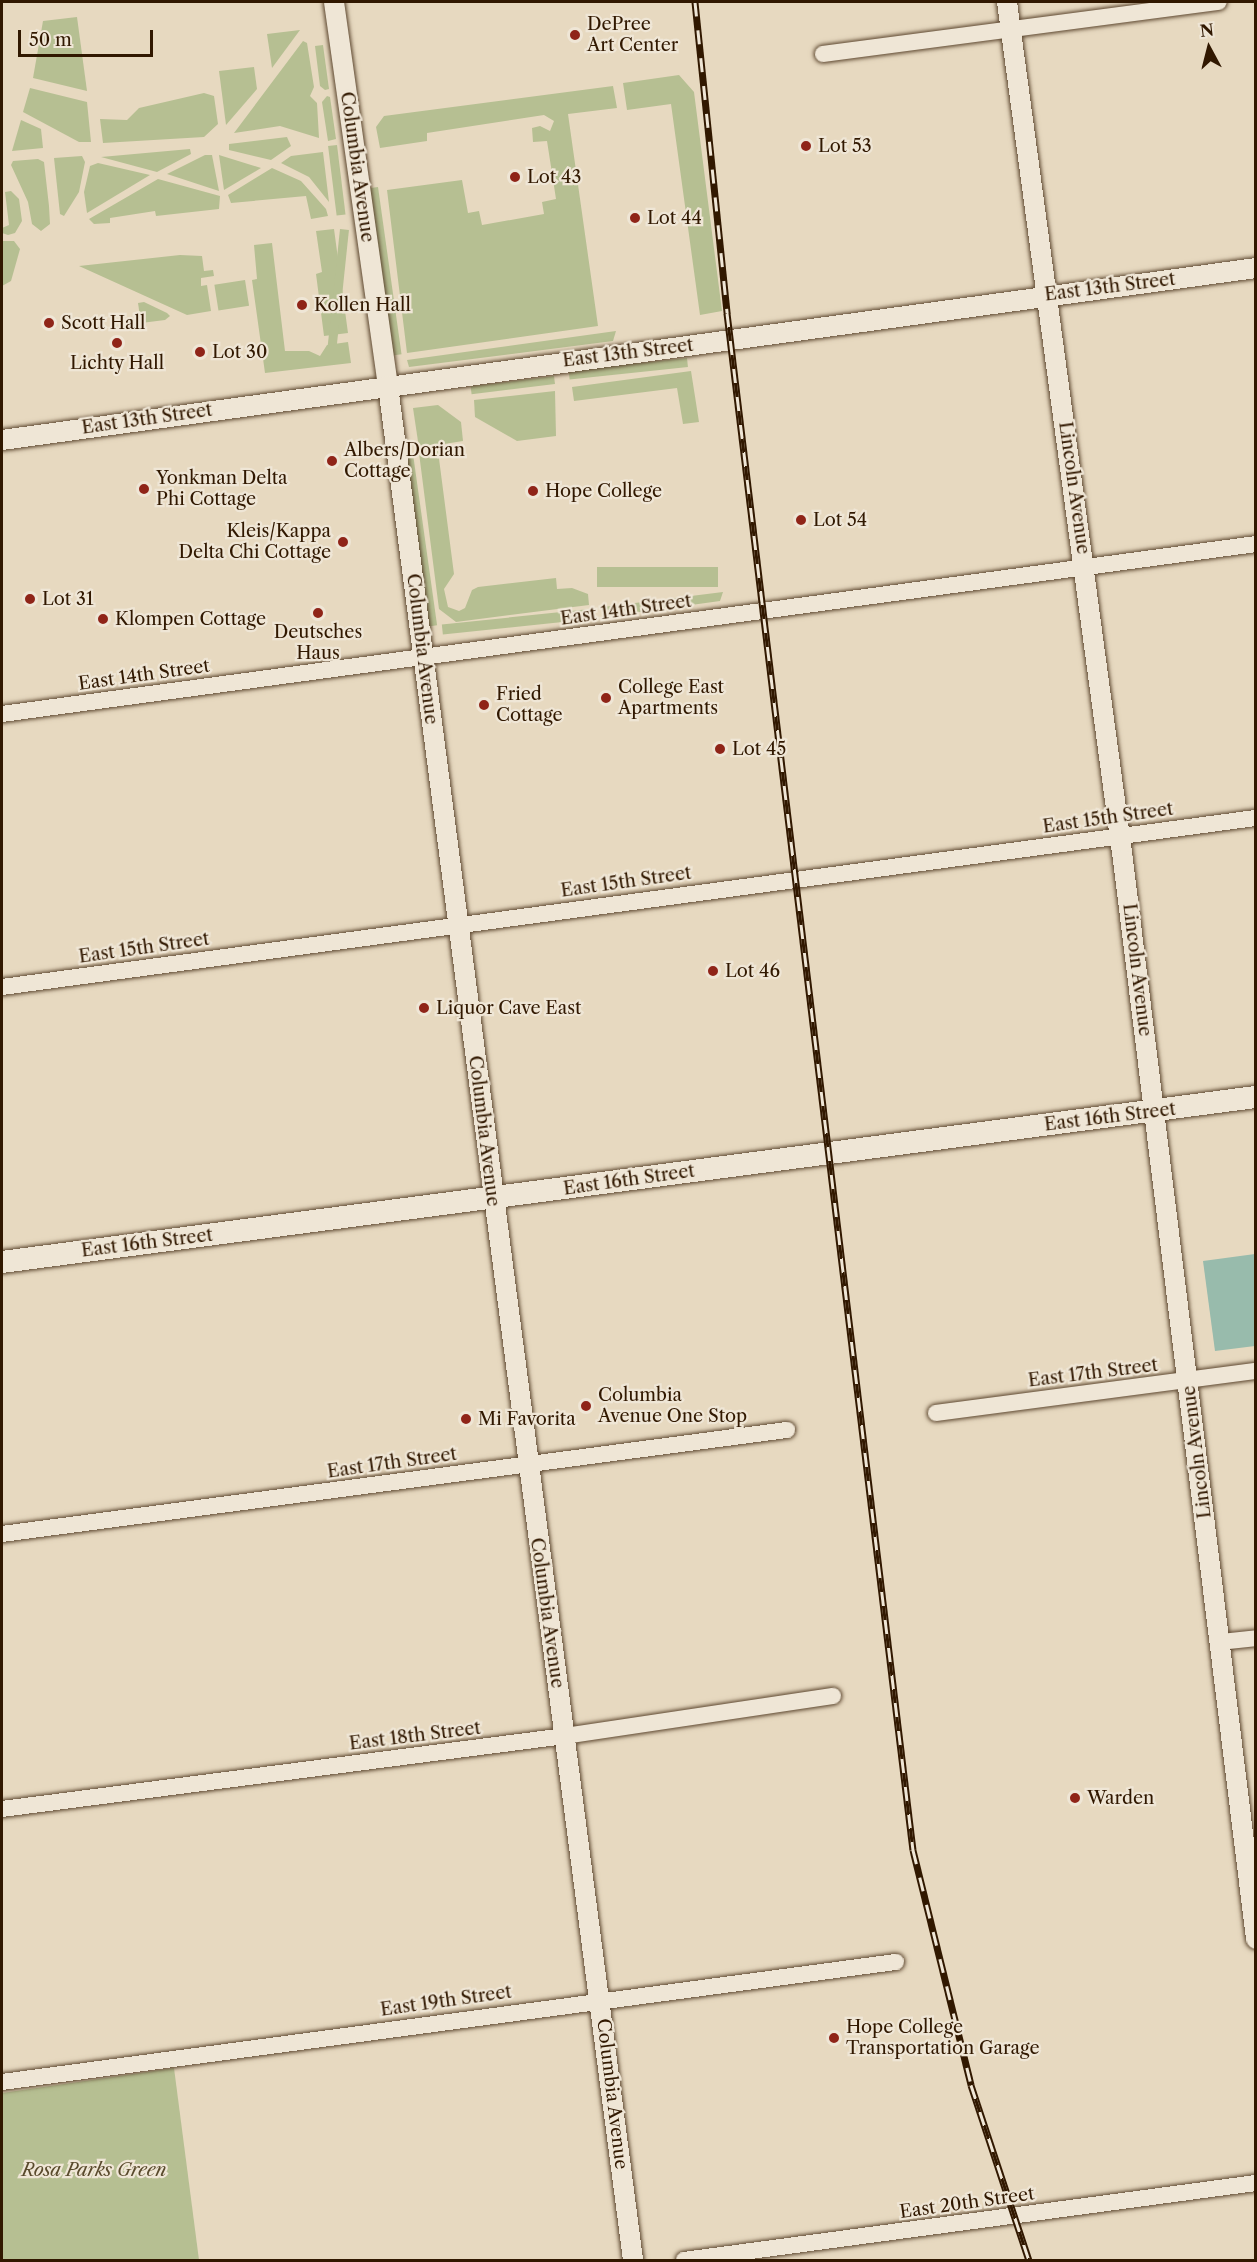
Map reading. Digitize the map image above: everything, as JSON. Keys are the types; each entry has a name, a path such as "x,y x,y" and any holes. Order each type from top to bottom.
{"main road":[{"name":"East 16th Street","path":"2,1262 1256,1097"}],"street":[{"name":"Columbia Avenue","path":"334,2 388,386 526,1464 565,1736 633,2260"},
{"name":"Lincoln Avenue","path":"1007,2 1085,567 1189,1380 1256,1939"},
{"path":"823,54 1219,2"},
{"name":"East 13th Street","path":"2,440 1256,268"},
{"name":"East 14th Street","path":"2,714 1256,544"},
{"name":"East 15th Street","path":"2,987 1256,818"},
{"name":"East 17th Street","path":"936,1413 1256,1371"},
{"name":"East 17th Street","path":"2,1534 787,1430"},
{"path":"1220,1642 1256,1638"},
{"name":"East 18th Street","path":"2,1809 565,1736 833,1696"},
{"name":"East 19th Street","path":"2,2082 600,1999 896,1962"},
{"name":"East 20th Street","path":"684,2260 1256,2183"}],"green space":[{"path":"77,17 87,91 33,78 43,21"},
{"path":"300,30 272,68 267,34"},
{"path":"303,41 307,43 314,87 310,96 317,103 319,138 280,126 234,133"},
{"path":"323,45 329,89 325,90 320,86 315,46"},
{"path":"254,67 257,89 226,125 219,71"},
{"path":"679,75 694,92 722,311 700,315 671,104 627,110 623,83"},
{"path":"613,86 617,108 568,114 598,326 407,353 387,190 462,180 468,213 479,211 482,225 544,214 542,202 556,199 547,141 533,142 532,128 540,126 550,131 554,121 544,115 427,133 427,141 380,148 376,127 384,116"},
{"path":"30,88 87,102 91,142 79,142 23,112"},
{"path":"204,93 214,96 218,124 204,137 103,143 100,119 127,120 139,108"},
{"path":"327,96 330,97 336,139 328,141 322,102"},
{"path":"21,120 41,129 43,148 12,151"},
{"path":"287,137 291,146 271,160 229,150 229,144"},
{"path":"337,145 346,214 337,216 328,146"},
{"path":"190,149 191,154 157,172 101,157"},
{"path":"323,152 329,202 309,177 281,163 291,156"},
{"path":"205,155 212,155 219,191 167,174"},
{"path":"219,155 261,168 224,190"},
{"path":"82,156 85,162 79,192 64,216 60,214 54,158"},
{"path":"38,159 44,162 50,224 41,231 32,224 28,202 11,165 13,161"},
{"path":"98,163 150,175 87,213 84,192 90,166"},
{"path":"272,168 301,181 326,209 328,216 311,219 306,196 231,203 228,195"},
{"path":"158,179 220,196 219,209 156,216 155,211 110,218 110,223 94,224 89,219"},
{"path":"378,187 402,354 393,356 369,188"},
{"path":"11,191 19,199 22,221 15,233 8,235 2,233 2,228 9,225 5,192"},
{"path":"334,229 348,333 324,336 316,274 322,272 316,231"},
{"path":"340,229 349,230 335,363 326,362"},
{"path":"2,241 14,241 20,249 11,281 2,286"},
{"path":"272,243 285,351 309,351 320,356 327,345 348,342 351,363 265,373 252,280 257,279 254,245"},
{"path":"180,255 202,256 204,271 213,270 214,276 201,278 201,286 207,285 211,311 187,315 79,266"},
{"path":"245,280 249,306 218,311 214,285"},
{"path":"144,302 170,316 165,320 141,323 138,303"},
{"path":"616,331 613,341 409,367 407,360"},
{"path":"687,358 688,367 570,379 569,370"},
{"path":"691,371 699,422 683,424 677,388 574,401 572,387"},
{"path":"554,376 555,384 472,394 471,386"},
{"path":"555,391 556,436 517,441 475,417 474,400"},
{"path":"438,405 461,422 463,441 419,448 413,408"},
{"path":"438,451 454,574 444,589 448,607 459,611 465,608 472,590 478,587 556,578 557,589 572,588 588,594 589,605 456,622 439,609 419,453"},
{"path":"413,454 437,625 428,627 404,455"},
{"path":"597,567 718,567 718,587 597,587"},
{"path":"723,592 720,601 604,617 603,607"},
{"path":"590,609 591,619 443,635 442,625"},
{"name":"Rosa Parks Green","path":"174,2068 199,2260 2,2260 2,2093"}],"shaded area":[{"path":"1255,1254 1255,1346 1215,1351 1203,1261"}],"railway":[{"path":"695,2 727,313 913,1850 971,2085 1029,2260"}],"place":[{"name":"DePree Art Center","path":"575,35"},
{"name":"Lot 53","path":"806,146"},
{"name":"Lot 43","path":"515,177"},
{"name":"Lot 44","path":"635,218"},
{"name":"Kollen Hall","path":"302,305"},
{"name":"Scott Hall","path":"49,323"},
{"name":"Lichty Hall","path":"117,343"},
{"name":"Lot 30","path":"200,352"},
{"name":"Albers/Dorian Cottage","path":"332,461"},
{"name":"Yonkman Delta Phi Cottage","path":"144,489"},
{"name":"Hope College","path":"533,491"},
{"name":"Lot 54","path":"801,520"},
{"name":"Kleis/Kappa Delta Chi Cottage","path":"343,542"},
{"name":"Lot 31","path":"30,599"},
{"name":"Deutsches Haus","path":"318,613"},
{"name":"Klompen Cottage","path":"103,619"},
{"name":"College East Apartments","path":"606,698"},
{"name":"Fried Cottage","path":"484,705"},
{"name":"Lot 45","path":"720,749"},
{"name":"Lot 46","path":"713,971"},
{"name":"Liquor Cave East","path":"424,1008"},
{"name":"Columbia Avenue One Stop","path":"586,1406"},
{"name":"Mi Favorita","path":"466,1419"},
{"name":"Warden","path":"1075,1798"},
{"name":"Hope College Transportation Garage","path":"834,2038"}]}
